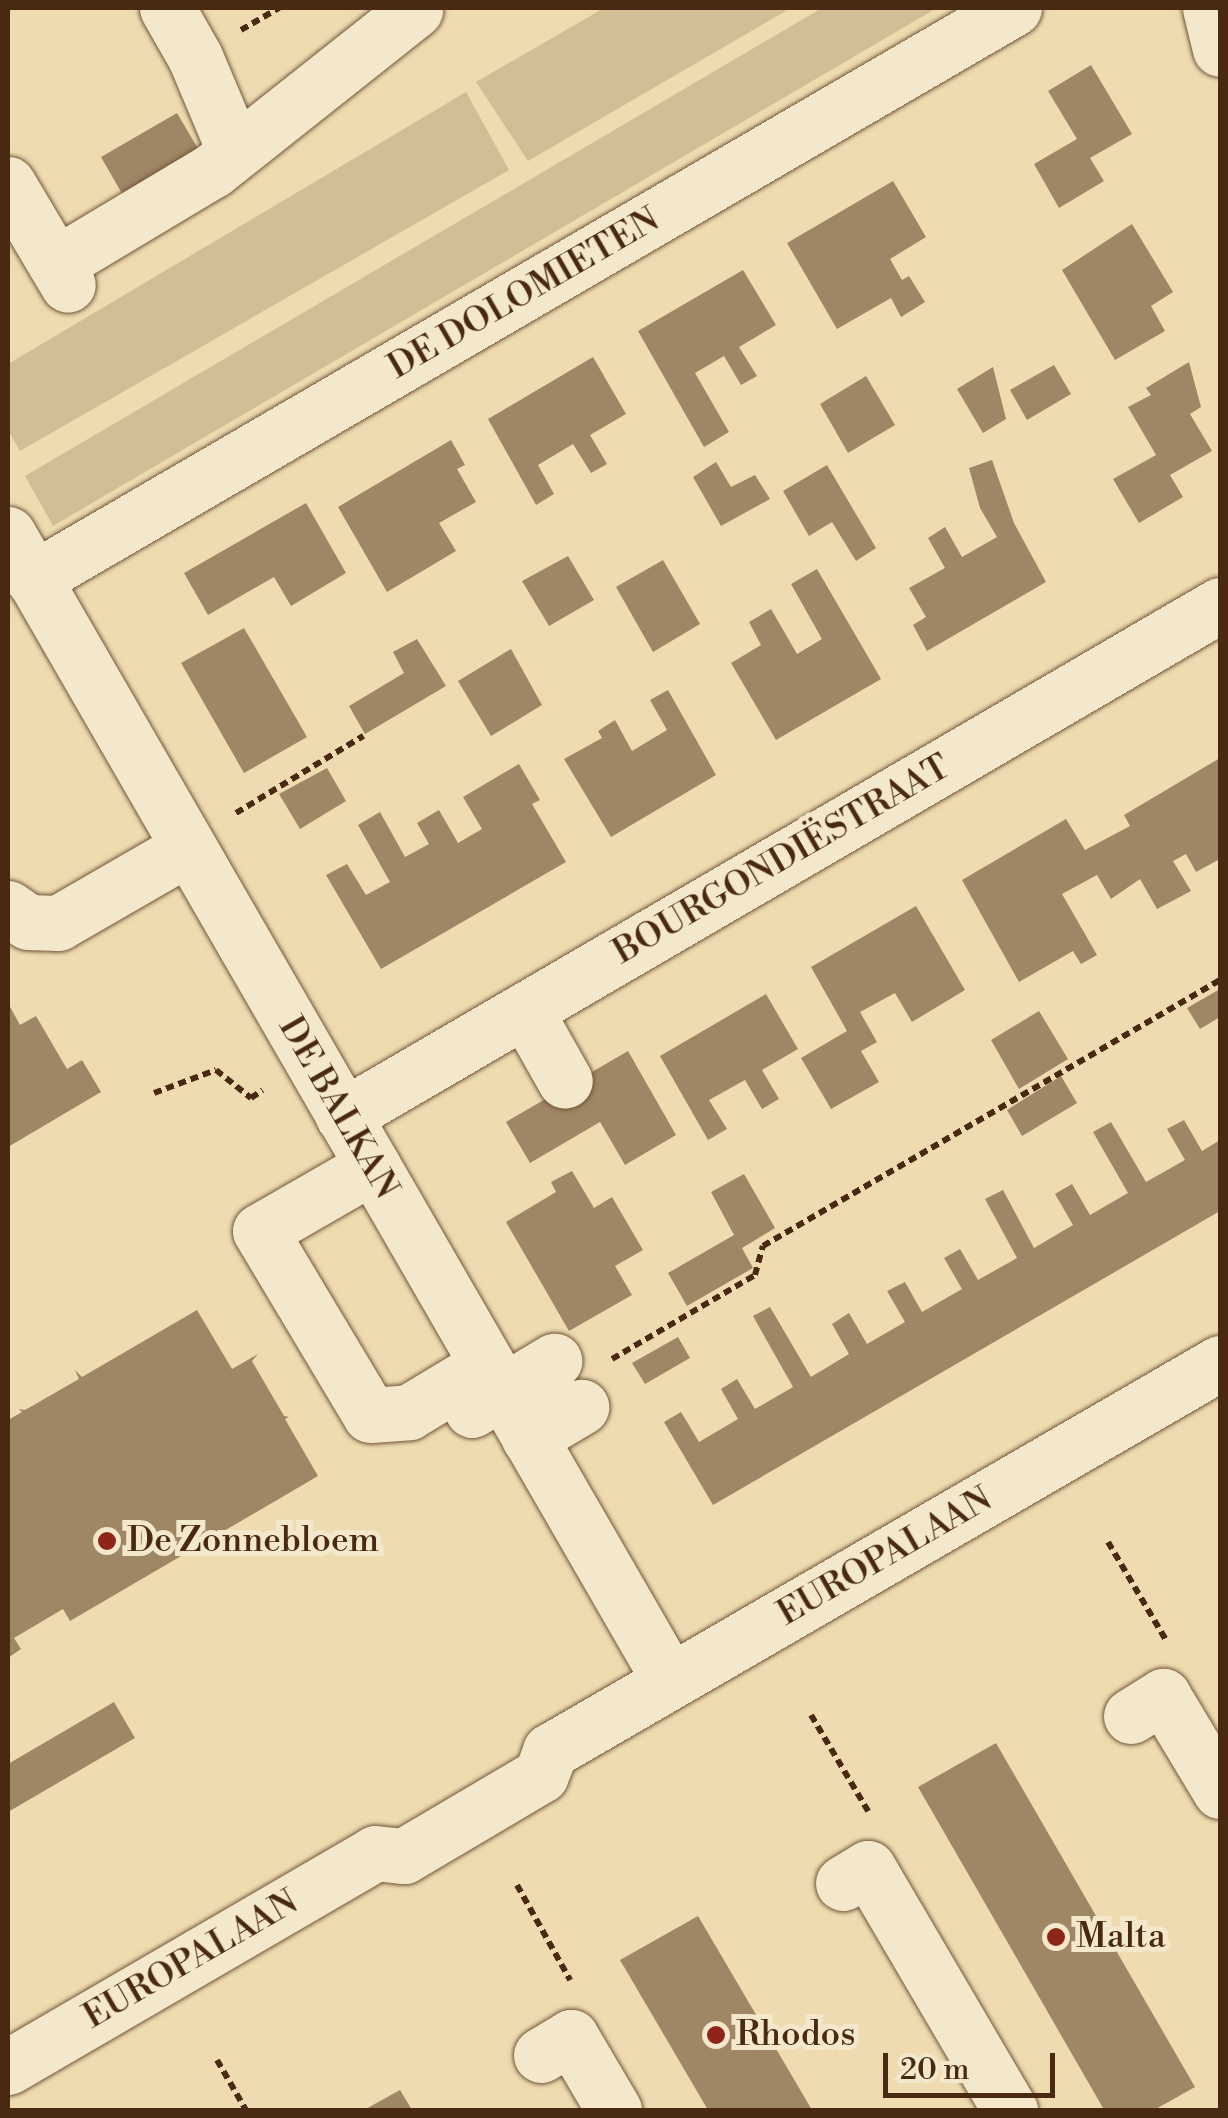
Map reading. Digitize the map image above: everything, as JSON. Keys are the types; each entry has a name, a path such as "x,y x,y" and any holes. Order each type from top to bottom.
{"street":[{"path":"167,8 195,57 235,152"},
{"name":"DE DOLOMIETEN","path":"20,556 1014,8"},
{"path":"1210,8 1220,48"},
{"path":"8,184 62,274 235,152 415,10"},
{"name":"DE BALKAN","path":"20,556 670,1681"},
{"name":"BOURGONDIËSTRAAT","path":"343,1116 1220,605"},
{"path":"46,930 188,848"},
{"path":"524,1010 566,1081"},
{"path":"372,1166 260,1231 370,1415 409,1412 495,1378 579,1378"},
{"name":"EUROPALAAN","path":"8,2067 375,1853 384,1826 527,1746 550,1751 1220,1363"},
{"path":"414,1445 495,1378"},
{"path":"529,1438 579,1378"},
{"path":"1131,1716 1163,1696 1220,1792"},
{"path":"844,1882 868,1868 1010,2110"},
{"path":"541,2055 572,2037 614,2110"}],"path":[{"path":"236,813 364,736"},
{"path":"579,1378 756,1275 763,1246 1220,980"},
{"path":"154,1093 216,1070 250,1098 264,1089"},
{"path":"1108,1542 1171,1647"},
{"path":"810,1715 872,1816"},
{"path":"517,1885 576,1990"},
{"path":"217,2060 246,2110"}],"shaded area":[{"path":"604,8 791,8 528,161 476,82"},
{"path":"822,8 937,8 53,526 25,476"},
{"path":"466,92 509,170 20,451 8,430 8,364"}],"building":[{"path":"1091,65 1132,134 1090,158 1104,181 1059,208 1034,164 1077,139 1048,91"},
{"path":"177,113 200,152 124,197 101,157"},
{"path":"893,181 926,237 890,259 902,280 909,276 925,302 901,317 891,298 837,329 787,243"},
{"path":"1132,224 1173,292 1151,306 1165,331 1115,360 1062,270"},
{"path":"743,270 776,325 739,347 757,376 741,385 724,356 695,373 729,432 704,447 638,331"},
{"path":"593,357 626,414 590,435 607,464 591,473 573,444 538,465 554,494 536,505 488,419"},
{"path":"1189,362 1201,407 1190,414 1212,451 1170,475 1183,497 1139,523 1113,479 1156,455 1128,407 1151,395 1146,388"},
{"path":"1054,365 1071,394 1027,420 1010,390"},
{"path":"993,367 1006,419 983,433 957,389"},
{"path":"866,376 895,425 848,453 820,404"},
{"path":"451,440 465,465 457,469 476,502 439,523 456,551 387,592 338,507"},
{"path":"992,460 1014,523 1046,582 927,651 913,625 926,617 909,588 945,568 928,538 945,527 962,557 997,537 980,508 969,468"},
{"path":"716,462 731,487 755,475 770,499 721,526 693,477"},
{"path":"827,465 876,548 856,561 832,522 809,536 783,491"},
{"path":"306,503 346,573 291,606 274,577 208,615 184,573"},
{"path":"568,556 594,600 549,626 522,581"},
{"path":"663,560 700,624 653,652 616,587"},
{"path":"817,569 881,679 776,740 731,663 761,645 749,622 771,609 797,654 822,639 791,584"},
{"path":"244,628 307,737 244,773 181,663"},
{"path":"417,639 446,686 365,734 349,706 404,673 393,652"},
{"path":"511,649 542,705 491,736 458,681"},
{"path":"668,690 716,775 611,837 564,759 602,738 598,731 615,720 632,751 667,730 650,700"},
{"path":"1220,758 1220,859 1196,872 1186,854 1173,861 1191,891 1157,909 1140,879 1111,899 1097,875 1062,894 1097,955 1081,964 1073,951 1019,982 962,880 1066,819 1085,850 1130,826 1124,815"},
{"path":"519,764 540,800 532,804 566,862 381,969 326,875 347,864 366,895 390,882 358,825 380,812 405,857 429,844 417,823 439,810 458,843 482,829 463,797"},
{"path":"327,768 346,801 300,829 279,794"},
{"path":"916,906 965,990 912,1022 895,993 860,1012 877,1042 861,1051 879,1082 831,1109 801,1058 847,1031 811,967"},
{"path":"1220,989 1220,1017 1200,1029 1187,1008"},
{"path":"766,994 798,1049 762,1070 779,1099 762,1109 745,1080 709,1100 727,1129 708,1140 660,1056"},
{"path":"8,1003 20,1025 36,1016 67,1069 82,1060 101,1092 8,1147"},
{"path":"1039,1011 1068,1059 1019,1089 991,1040"},
{"path":"628,1051 676,1135 625,1165 600,1122 530,1163 506,1122"},
{"path":"1061,1076 1077,1103 1022,1136 1007,1110"},
{"path":"1184,1120 1202,1151 1220,1140 1220,1211 713,1505 664,1422 681,1412 699,1442 738,1419 721,1389 737,1379 755,1409 793,1387 753,1316 770,1307 811,1377 849,1354 832,1324 849,1313 867,1344 905,1322 887,1291 905,1282 922,1312 962,1289 944,1258 960,1249 978,1280 1017,1258 985,1199 1003,1190 1034,1248 1073,1225 1055,1194 1072,1184 1090,1215 1128,1193 1093,1132 1111,1122 1146,1182 1185,1160 1167,1129"},
{"path":"572,1171 594,1208 612,1197 643,1250 615,1266 632,1295 569,1331 506,1222 556,1192 551,1182"},
{"path":"744,1174 775,1228 742,1248 753,1268 687,1306 668,1273 734,1235 711,1192"},
{"name":"De Zonnebloem","path":"197,1310 232,1369 258,1354 252,1361 284,1416 289,1417 285,1419 318,1476 70,1621 63,1609 14,1638 21,1649 8,1658 8,1420 22,1412 19,1409 25,1410 79,1379 75,1370 82,1377"},
{"path":"678,1337 690,1358 645,1384 632,1363"},
{"path":"114,1702 135,1738 8,1812 8,1764"},
{"name":"Malta","path":"996,1743 1195,2087 1154,2110 1098,2110 1103,2108 918,1787"},
{"name":"Rhodos","path":"698,1916 812,2110 708,2110 620,1960"},
{"path":"400,2090 412,2110 364,2110"}],"place":[{"name":"De Zonnebloem","path":"107,1541"},
{"name":"Malta","path":"1056,1937"},
{"name":"Rhodos","path":"716,2035"}]}
